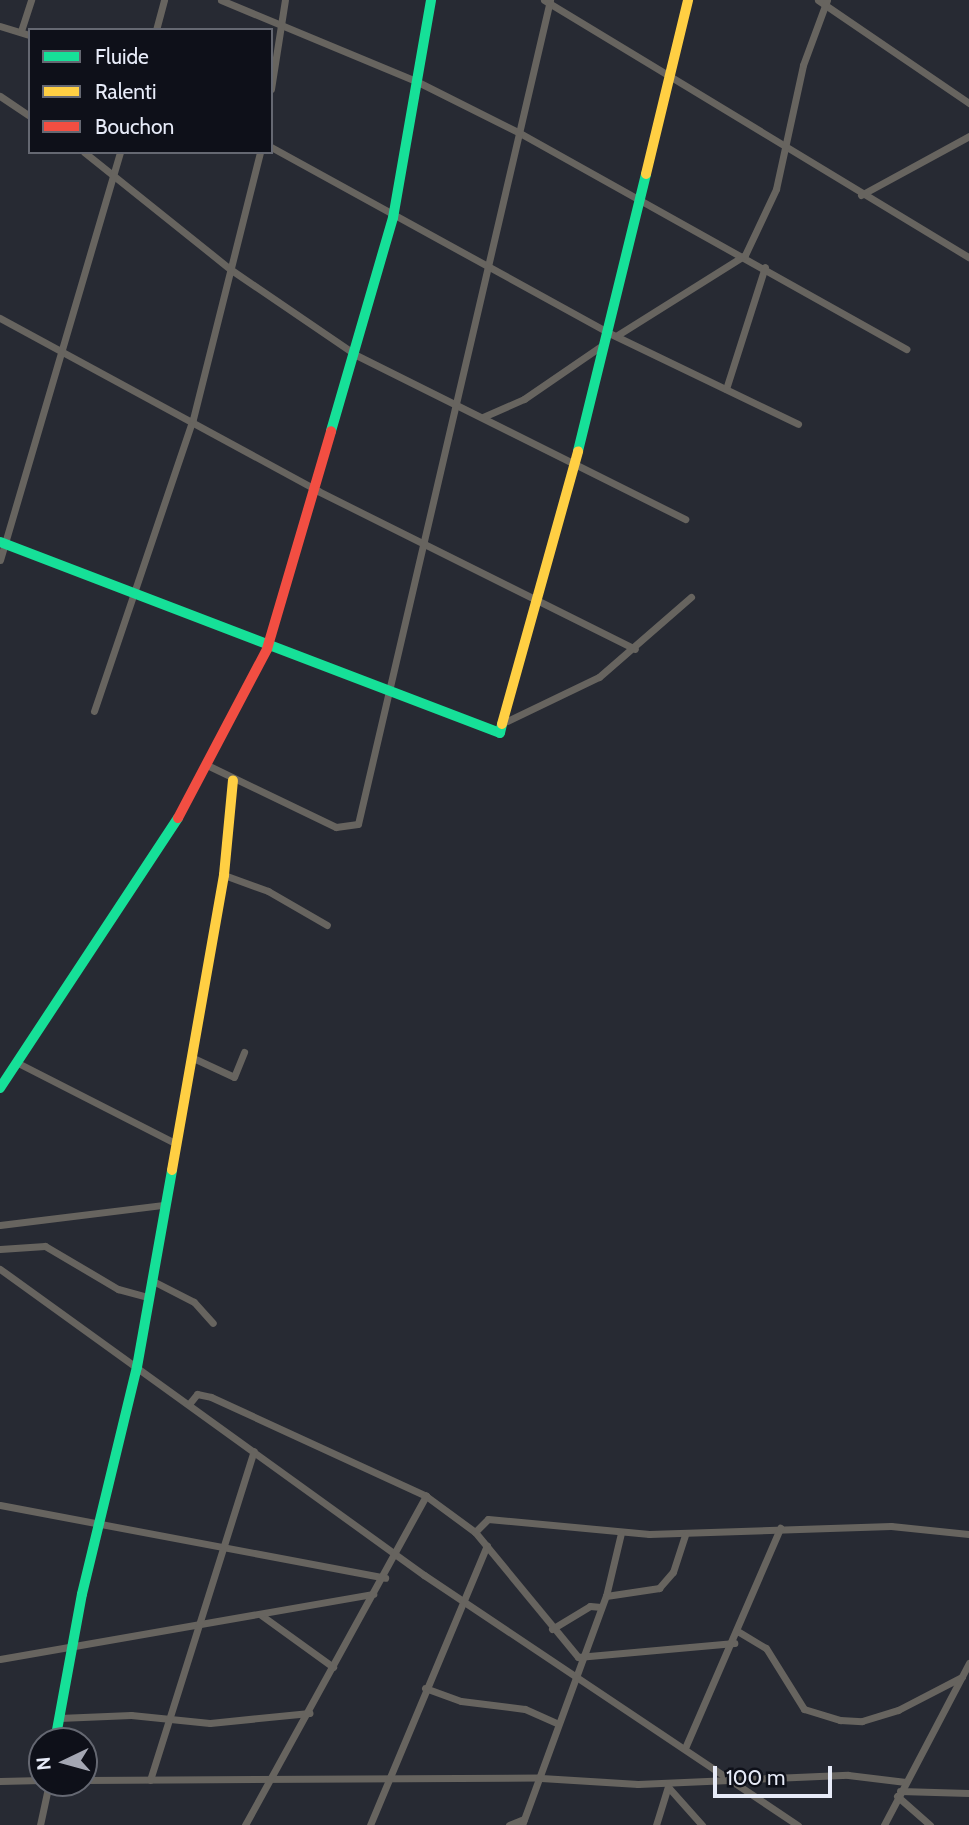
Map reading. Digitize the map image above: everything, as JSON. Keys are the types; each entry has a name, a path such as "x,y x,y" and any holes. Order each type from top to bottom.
{"main road":[{"path":"0,1088 170,833 267,649 318,491 393,218 430,0"},
{"path":"2,542 134,593 267,649 385,688 488,733 500,733 507,721 609,337 688,0"},
{"path":"57,1727 98,1524 137,1367 147,1297 224,875 233,780"}],"street":[{"path":"21,32 31,0"},
{"path":"157,28 164,0"},
{"path":"221,0 418,82 518,132 765,267 907,349"},
{"path":"273,78 285,0"},
{"path":"207,765 233,780 336,827 352,828 548,1 787,152 969,257"},
{"path":"483,416 535,393 609,337 745,256 787,152 803,65 824,1 969,103"},
{"path":"0,26 28,34"},
{"path":"0,96 28,115"},
{"path":"861,195 969,136"},
{"path":"273,148 609,337 798,424"},
{"path":"87,154 114,173 230,269 356,355 453,401 684,519"},
{"path":"0,560 2,542 62,352 119,154"},
{"path":"94,711 193,419 259,154"},
{"path":"726,389 765,267"},
{"path":"0,318 193,419 318,491 635,649"},
{"path":"507,721 577,691 635,649 691,597"},
{"path":"224,875 268,891 327,925"},
{"path":"191,1057 234,1077 244,1052"},
{"path":"16,1061 175,1143"},
{"path":"0,1224 164,1205"},
{"path":"0,1249 45,1246 108,1283 147,1297"},
{"path":"0,1269 398,1556 685,1748 724,1781 798,1825"},
{"path":"151,1280 194,1302 213,1324"},
{"path":"189,1404 197,1394 211,1396 426,1496 475,1532 552,1629 578,1657"},
{"path":"150,1780 254,1451"},
{"path":"245,1825 373,1594 398,1556 426,1496"},
{"path":"0,1505 385,1578"},
{"path":"475,1532 488,1519 621,1533 685,1535 779,1528 928,1526 969,1534"},
{"path":"685,1748 739,1632 779,1528"},
{"path":"509,1825 523,1822 541,1778 578,1657 606,1596 621,1533"},
{"path":"606,1596 659,1588 673,1572 685,1535"},
{"path":"370,1825 461,1598 486,1545"},
{"path":"0,1659 373,1594"},
{"path":"552,1629 590,1606 601,1607"},
{"path":"261,1615 333,1667"},
{"path":"739,1632 766,1648 804,1709 840,1720 862,1721 898,1710 962,1677"},
{"path":"578,1657 734,1643"},
{"path":"884,1825 969,1663"},
{"path":"425,1688 461,1701 525,1709 558,1724"},
{"path":"59,1718 169,1718 210,1723 309,1713"},
{"path":"98,1780 541,1778 669,1785 848,1775 906,1782"},
{"path":"0,1781 28,1780"},
{"path":"656,1825 669,1785"},
{"path":"669,1785 702,1825"},
{"path":"899,1794 969,1793"},
{"path":"899,1794 930,1825"},
{"path":"40,1825 46,1797"}],"traffic: fast":[{"path":"331,431 393,218 431,0"},
{"path":"578,451 646,174"},
{"path":"0,542 500,733 502,724"},
{"path":"0,1088 178,818"},
{"path":"58,1727 82,1594 137,1367 172,1170"}],"traffic: slow":[{"path":"646,174 688,0"},
{"path":"502,724 578,451"},
{"path":"172,1170 224,875 233,780"}],"traffic: jam":[{"path":"178,818 267,649 331,431"}]}
